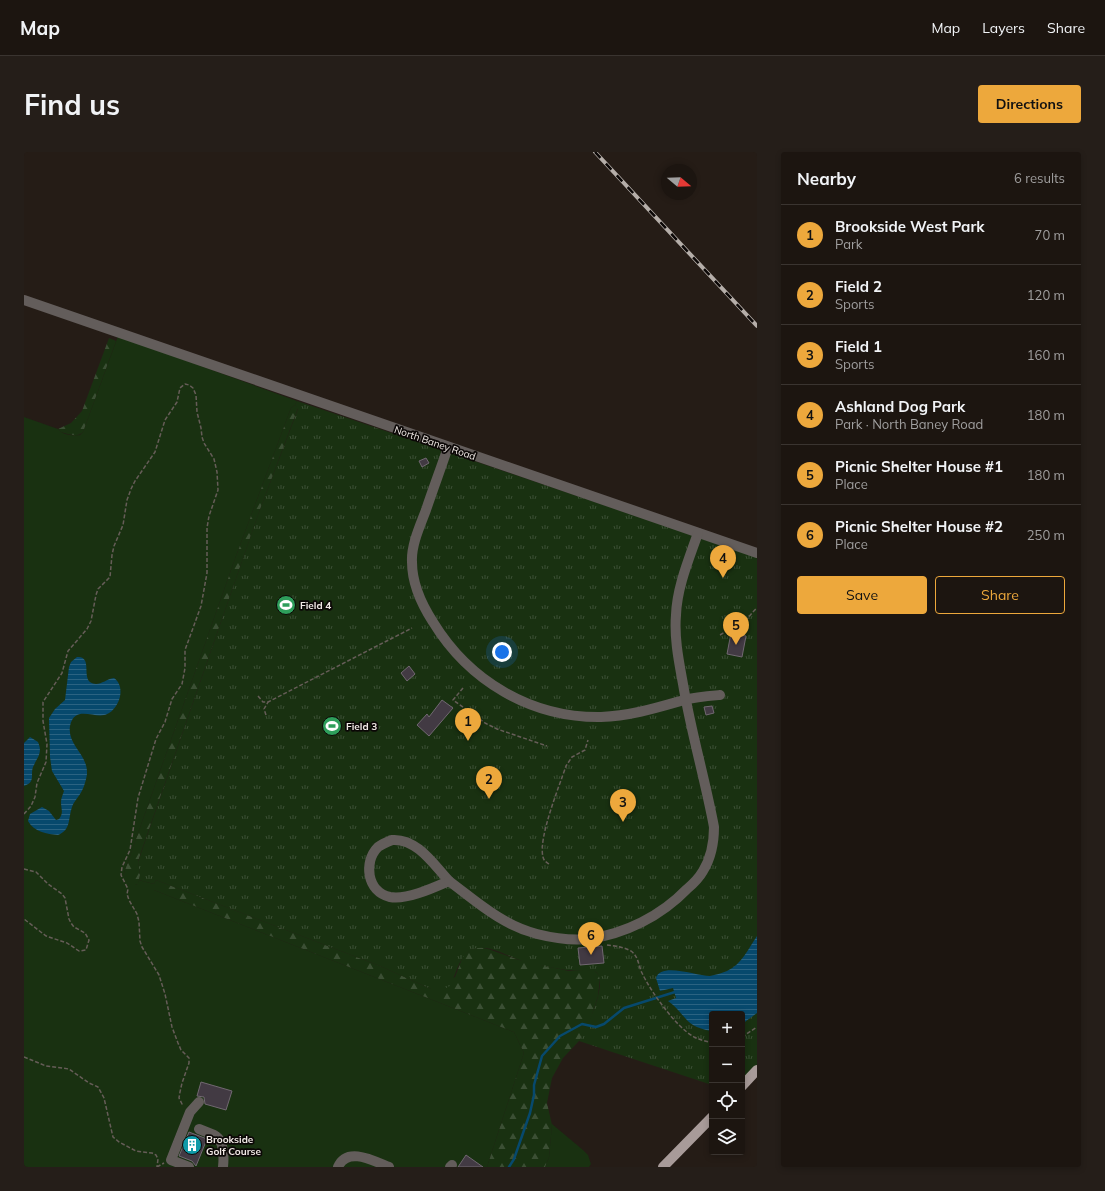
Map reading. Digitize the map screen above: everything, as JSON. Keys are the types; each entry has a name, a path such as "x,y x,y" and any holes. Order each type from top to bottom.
{"main road":[{"path":"745,1083 757,1070"},
{"path":"663,1167 710,1119"}],"street":[{"name":"North Baney Road","path":"24,300 757,553"},
{"path":"448,447 415,542 412,562 415,582 426,610 436,628 461,659 486,680 513,696 536,706 575,715 600,717 632,714 686,700 720,695"},
{"path":"449,881 414,894 391,897 382,893 373,885 370,880 369,868 373,854 378,848 392,840 401,840 412,844 449,881 490,913 504,921 536,933 569,939 588,939 610,934 629,928 650,918 680,896 703,872 709,858 714,836 712,817 677,654 676,614 685,571 698,533"},
{"path":"189,1167 171,1160 190,1112 199,1102"},
{"path":"199,1129 216,1136 219,1140 224,1159 223,1167"},
{"path":"338,1167 343,1160 356,1156 364,1157 389,1167"}],"path":[{"path":"24,814 31,806 35,797 37,783 46,762 47,744 43,721 43,702 62,672 68,651 87,629 91,621 98,589 110,577 114,546 123,525 127,500 131,489 135,480 155,452 165,420 177,402 180,388 185,384 189,385 193,388 196,394 197,412 204,443 214,459 219,483 207,528 207,573 201,606 185,650 185,668 182,684 172,699 165,722 156,739 138,798 130,850 122,867 121,875 128,889 127,894 129,900 137,914 142,947 159,975 162,983 180,1050 189,1058 190,1063 182,1083 179,1098 184,1108 190,1112"},
{"path":"720,634 735,626 741,626 748,616 757,608"},
{"path":"266,714 264,709 268,702 412,628"},
{"path":"463,688 453,700 463,708 485,723 497,729 547,746"},
{"path":"258,696 263,702 268,702"},
{"path":"549,864 543,858 542,849 544,833 566,766 572,757 585,750 588,740"},
{"path":"24,869 36,872 48,884 62,894 65,898 71,923 74,927 86,933 89,940 86,950 79,951 68,943 46,936 24,919"},
{"path":"602,946 613,946 630,951 636,957 641,971 669,1013 686,1031 699,1039 709,1041"},
{"path":"745,1035 757,1027"},
{"path":"24,1057 46,1066 69,1069 98,1088 104,1098 113,1137 136,1151 156,1155 158,1159 157,1167"}],"green space":[{"name":"Brookside Golf Course","path":"118,336 297,401 291,408 235,559 123,876 137,885 139,880 154,884 154,890 514,1032 524,1053 487,1167 24,1167 24,417 58,429 65,434 80,435 83,432"},
{"path":"109,338 116,341 83,432 75,435 61,432 58,429 71,423 82,411"},
{"path":"297,401 757,557 757,1067 745,1080 745,1011 709,1011 709,1084 579,1041 591,1018 598,996 600,979 595,971 570,970 523,962 488,948 477,948 467,953 461,961 450,986 442,990 431,989 380,966 156,880 154,884 139,880 140,875 138,862 258,515 298,409 295,405"},
{"path":"295,405 298,408 258,515 138,861 140,875 138,885 124,881 123,876 235,559 291,408"},
{"path":"156,880 380,966 431,989 455,977 463,956 470,950 480,947 519,960 569,971 593,970 600,977 598,996 588,1027 579,1041 563,1058 552,1078 547,1103 552,1125 549,1157 545,1167 487,1167 524,1053 514,1032 154,890"},
{"path":"552,1124 588,1155 591,1164 589,1167 545,1167 549,1157"}],"water":[{"path":"77,657 82,658 85,661 88,679 91,683 98,684 114,678 118,682 120,694 117,705 109,713 104,715 80,714 72,720 70,733 74,744 84,761 87,774 83,789 72,806 67,827 62,833 54,835 37,830 28,821 30,814 42,807 49,811 56,820 59,819 61,815 61,801 64,791 52,771 50,757 49,718 55,709 65,700 69,667 71,662"},
{"path":"30,737 38,742 40,752 32,770 32,778 28,784 24,786 24,743"},
{"path":"757,936 757,1013 745,1022 745,1011 709,1011 709,1030 696,1027 668,1001 676,998 673,988 660,991 656,978 659,973 672,970 710,976 732,968 748,951"}],"building":[{"path":"426,458 429,463 422,467 419,461"},
{"path":"731,633 746,636 742,657 727,654"},
{"path":"409,666 415,674 407,681 401,673"},
{"path":"442,700 453,708 429,736 417,725 427,714 429,717"},
{"path":"712,706 714,713 706,715 704,707"},
{"path":"602,946 604,963 580,965 578,948"},
{"path":"201,1082 232,1091 226,1110 205,1104 204,1097 197,1096"},
{"name":"Brookside Golf Course","path":"189,1132 207,1139 196,1166 192,1161 179,1156"},
{"path":"466,1155 483,1167 458,1167"}],"waterway":[{"path":"509,1167 514,1159 530,1113 534,1095 534,1085 542,1056 560,1036 582,1024 596,1027 604,1024 624,1008 675,992"}],"railway":[{"path":"595,152 757,326"}],"place":[{"name":"Ashland Dog Park","path":"723,578"},
{"name":"Field 4","path":"286,605"},
{"name":"Picnic Shelter House #1","path":"736,645"},
{"name":"Field 3","path":"332,726"},
{"name":"Brookside West Park","path":"468,741"},
{"name":"Field 2","path":"489,799"},
{"name":"Field 1","path":"623,822"},
{"name":"Picnic Shelter House #2","path":"591,955"},
{"name":"Brookside Golf Course","path":"192,1145"}]}
